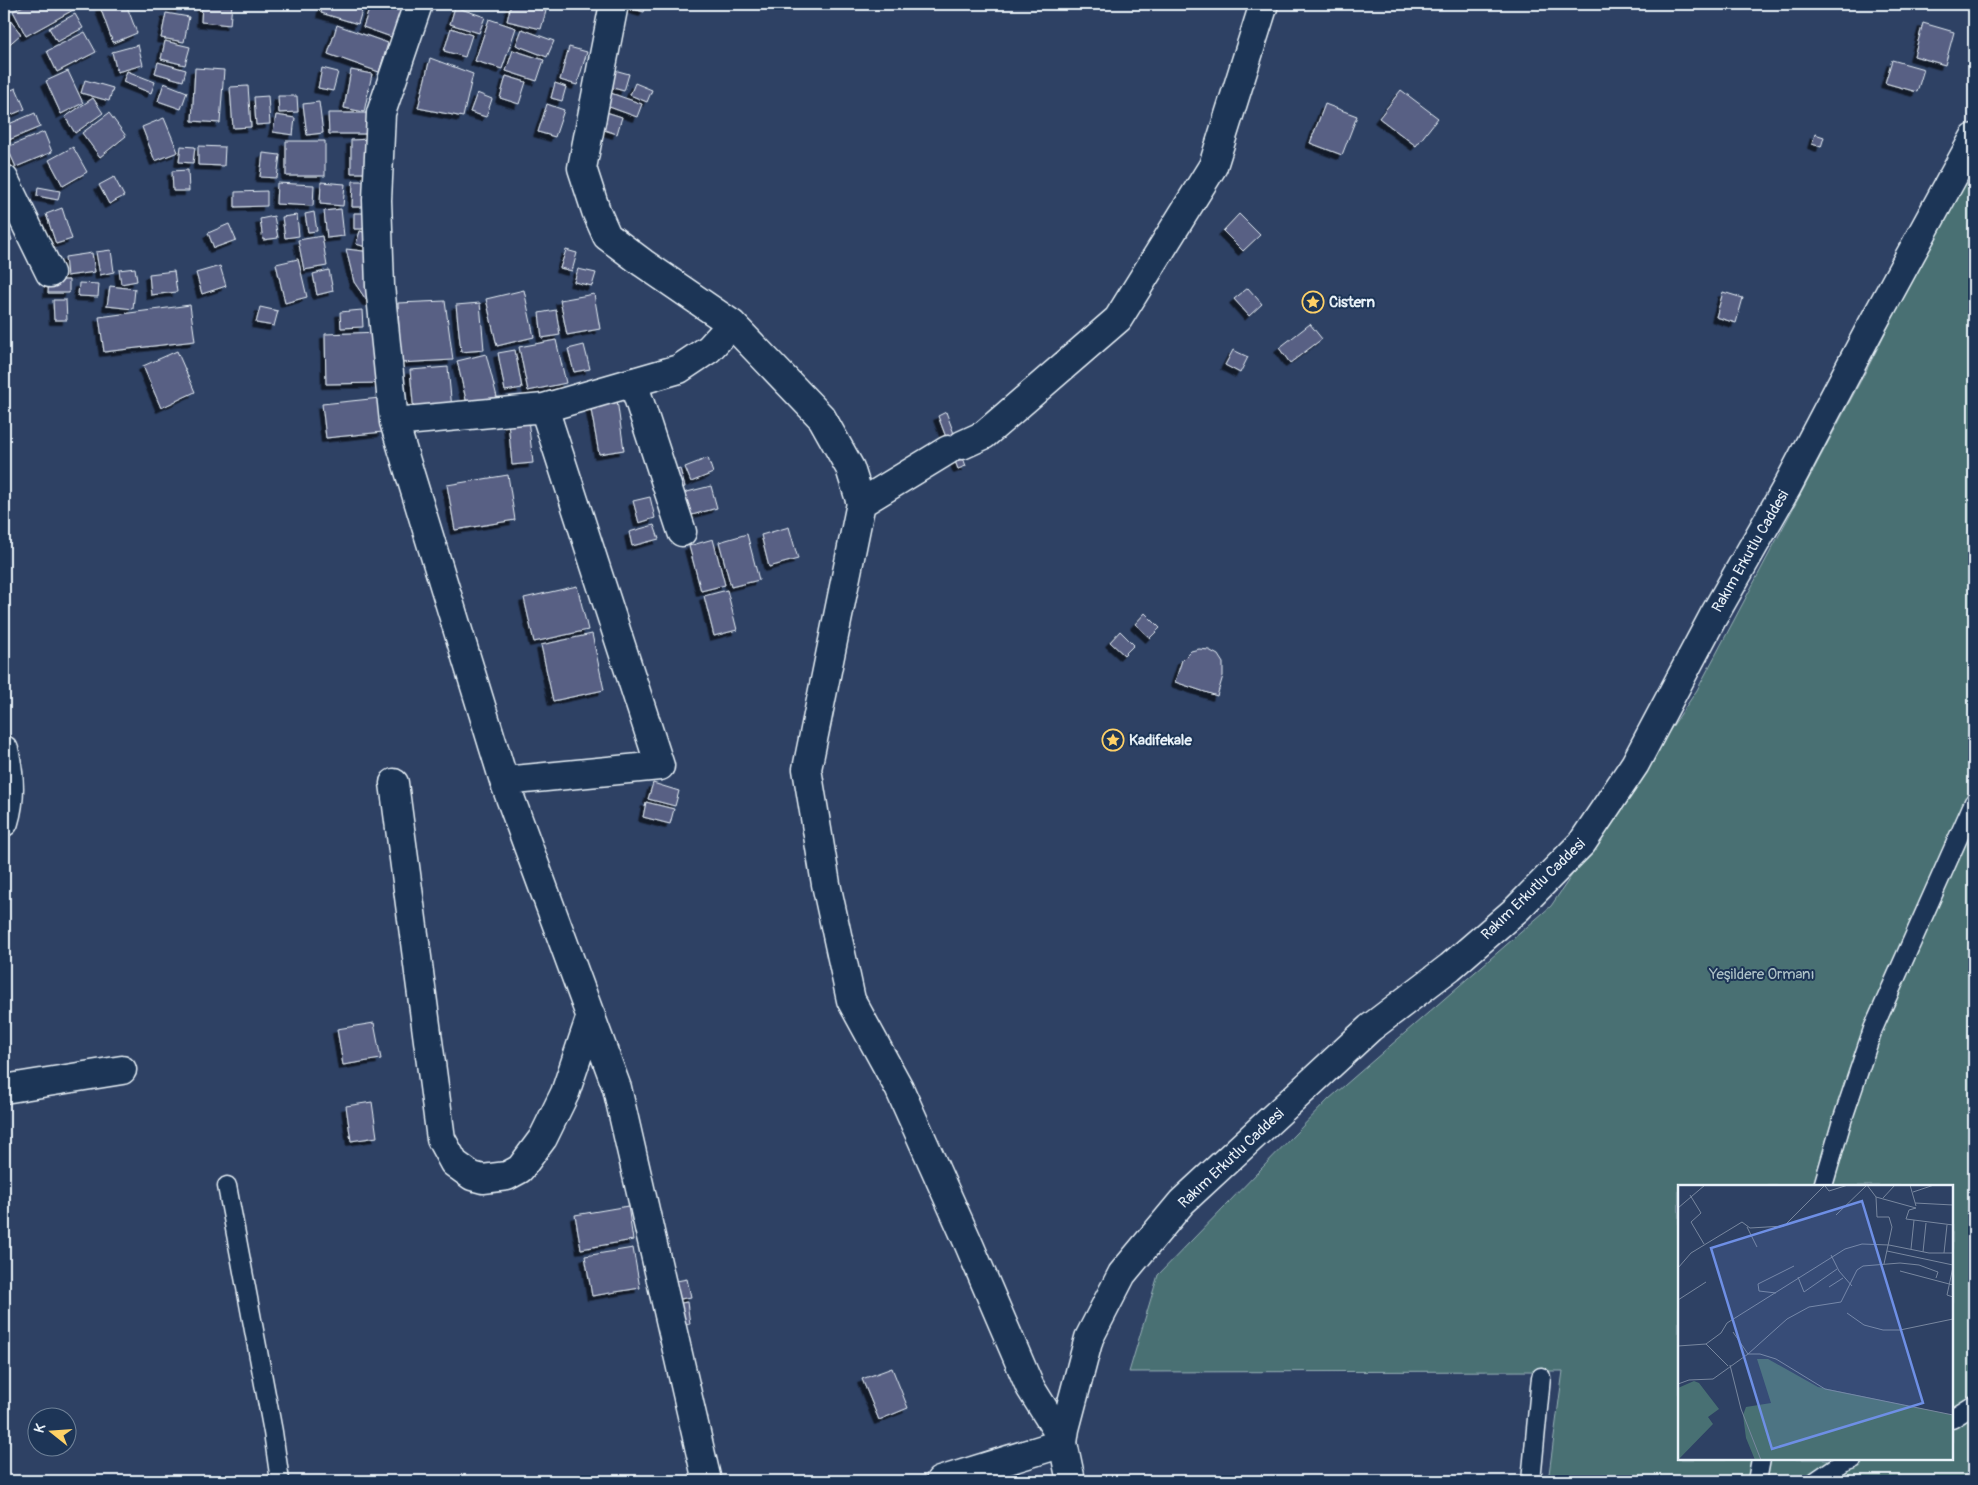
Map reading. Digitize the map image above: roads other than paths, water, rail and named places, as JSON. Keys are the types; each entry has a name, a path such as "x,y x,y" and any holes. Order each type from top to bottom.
{"street":[{"path":"418,4 381,113 377,200 380,291 394,422 504,781 617,1088 707,1481"},
{"path":"614,4 582,168 606,236 732,324 822,418 850,468 861,503 807,769 826,884 851,1000 899,1088 1030,1387 1063,1442 940,1481"},
{"path":"861,503 955,448 984,435 1118,319 1213,166 1264,4"},
{"name":"Rakım Erkutlu Caddesi","path":"1071,1481 1063,1442 1089,1338 1122,1274 1182,1202 1370,1028 1450,967 1517,909 1582,843 1635,764 1712,616 1787,487 1871,327 1974,138"},
{"path":"4,179 50,273"},
{"path":"394,422 544,408 679,369 709,349 732,324"},
{"path":"633,382 682,532"},
{"path":"504,781 660,766 544,408"},
{"path":"4,750 7,764 9,804 4,822"},
{"path":"394,783 441,1139 454,1163 472,1176 483,1179 507,1176 520,1169 543,1138 565,1093 591,1016"},
{"path":"4,1089 122,1070"}],"lane":[{"path":"1823,1185 1842,1121 1873,1029 1974,802"},
{"path":"226,1186 273,1432 280,1481"},
{"path":"1531,1481 1541,1377"},
{"path":"1953,1418 1974,1406"},
{"path":"1758,1481 1761,1460"},
{"path":"1816,1481 1842,1463 1850,1460"}],"place":[{"name":"Cistern","path":"1313,302"},
{"name":"Kadifekale","path":"1113,740"}],"park label":[{"name":"Yeşildere Ormanı","path":"1762,974"}]}
